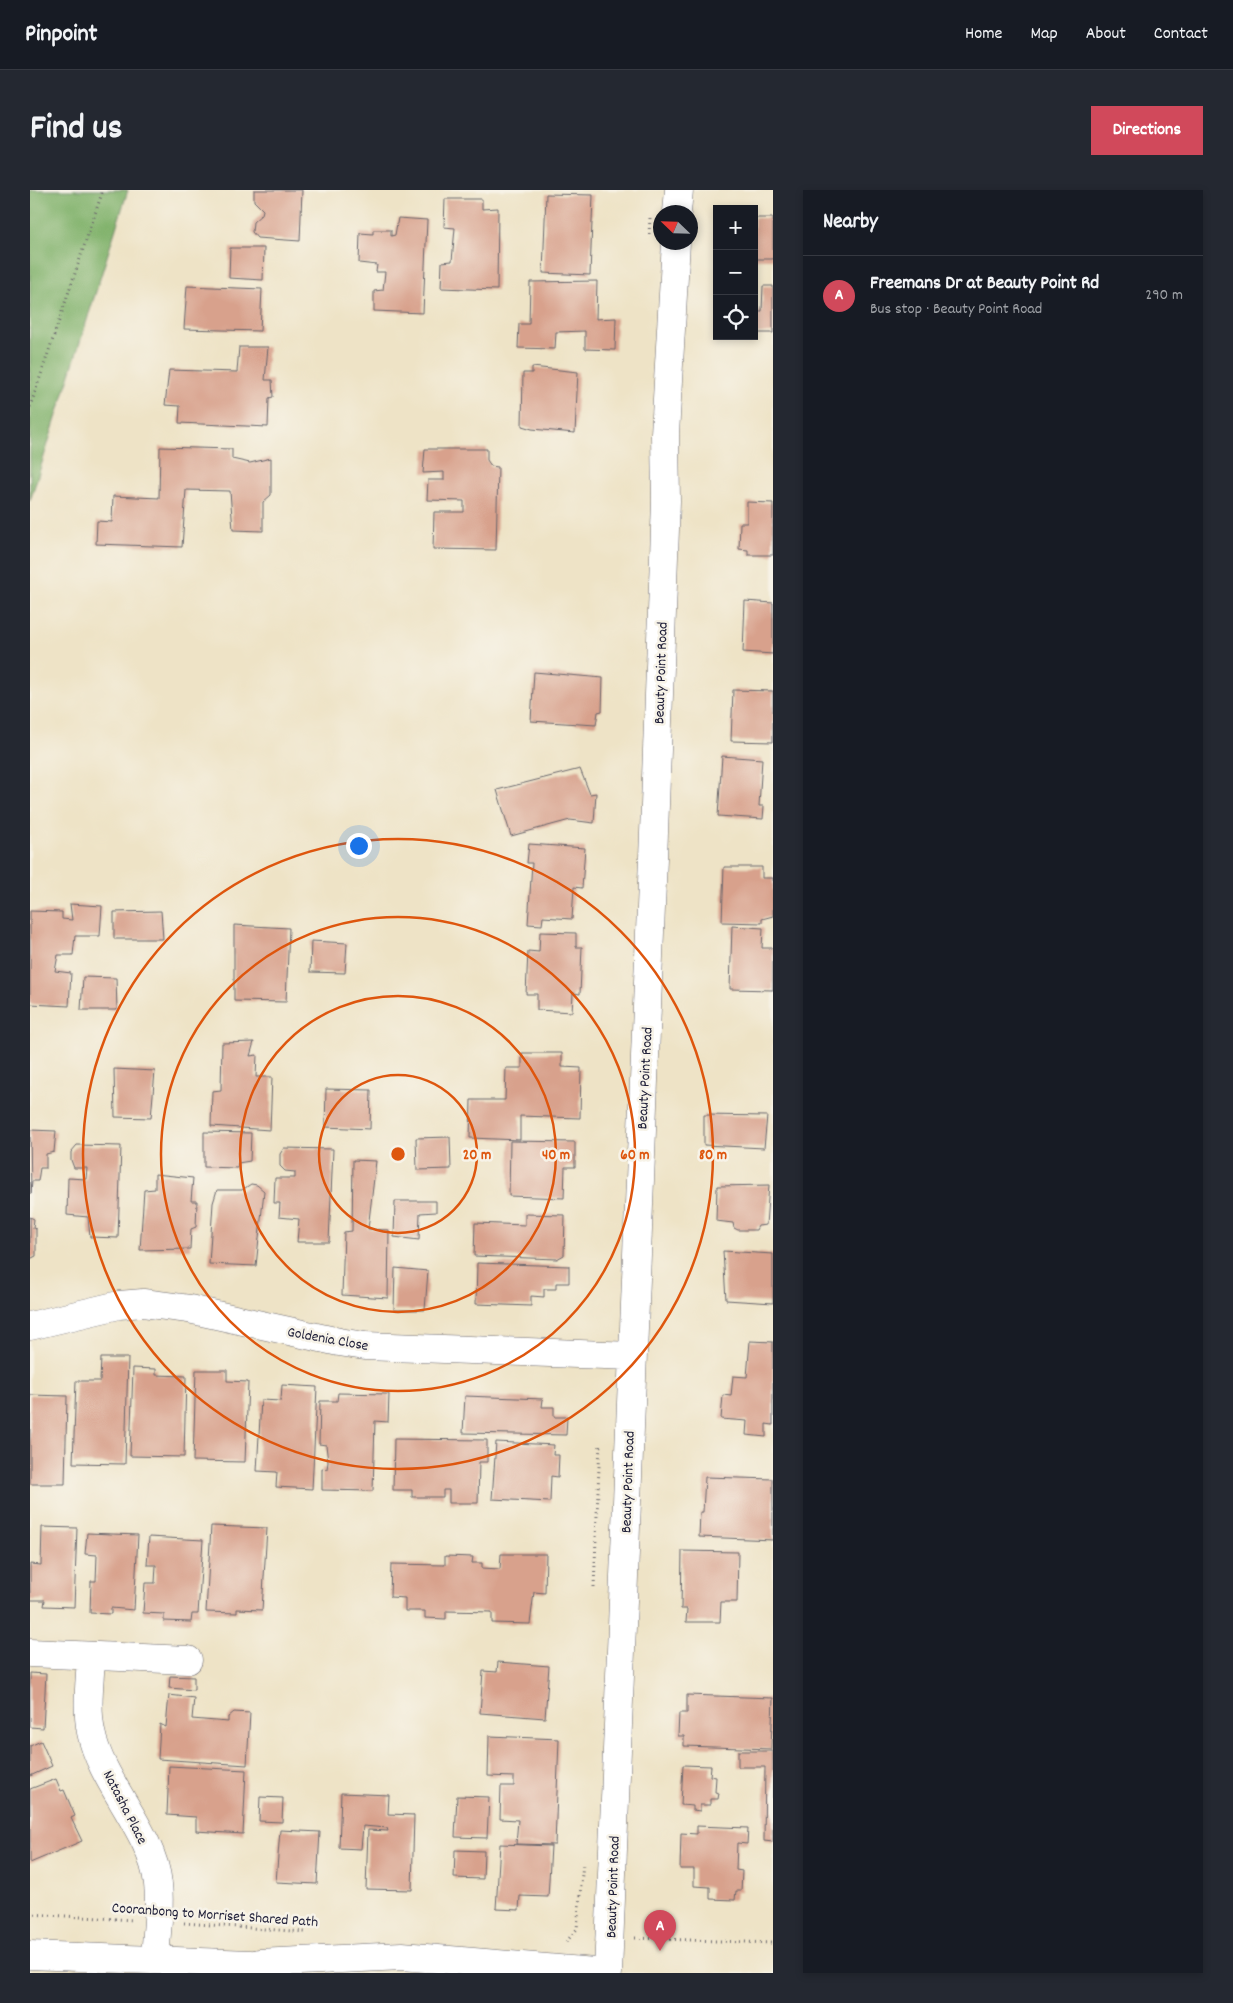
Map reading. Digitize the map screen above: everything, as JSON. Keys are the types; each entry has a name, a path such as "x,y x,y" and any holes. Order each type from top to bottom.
{"street":[{"path":"678,205 679,190"},
{"name":"Beauty Point Road","path":"607,1973 610,1938 659,710 666,501 664,434 676,250"},
{"name":"Goldenia Close","path":"30,1326 103,1308 143,1303 189,1309 338,1342 365,1346 632,1356"},
{"path":"30,1653 188,1660"},
{"name":"Natasha Place","path":"91,1656 88,1708 91,1733 100,1757 152,1858 158,1884 155,1960"},
{"path":"30,1955 259,1963 352,1973"},
{"path":"259,1963 400,1956 607,1973"}],"path":[{"path":"30,407 102,190"},
{"path":"594,1589 600,1440"},
{"path":"584,1858 577,1929 572,1936 773,1943"},
{"name":"Cooranbong to Morriset Shared Path","path":"30,1914 312,1932"}],"green space":[{"path":"30,190 128,190 30,501"}],"building":[{"path":"254,190 302,190 300,241 257,238 252,232 253,222 262,214 263,210 254,201"},
{"path":"546,194 593,195 590,275 543,273"},
{"path":"445,199 482,199 482,209 498,208 497,290 441,288 442,262 452,261 455,228 444,227"},
{"path":"398,218 427,220 423,313 374,311 374,291 383,290 385,272 376,272 377,265 359,263 360,233 373,234 373,230 391,230 391,236 395,235"},
{"path":"758,218 773,218 773,259 758,259"},
{"path":"230,248 264,248 263,280 229,278"},
{"path":"597,281 596,319 616,318 615,350 585,349 585,331 556,332 555,349 518,348 519,324 529,324 530,282"},
{"path":"187,286 262,289 260,331 184,329"},
{"path":"763,286 773,286 773,333 758,333 758,311 762,311"},
{"path":"239,347 268,347 265,380 272,380 273,397 269,398 268,427 179,423 180,406 165,405 169,370 237,372"},
{"path":"532,367 578,372 575,433 532,429 522,426 523,373 532,373"},
{"path":"160,447 232,449 232,459 250,463 271,458 271,495 263,502 263,531 233,530 230,491 186,490 182,547 96,544 97,521 112,522 113,496 159,498"},
{"path":"425,449 487,449 487,460 491,466 498,467 496,550 433,549 434,512 464,512 464,501 427,500 428,480 444,480 444,472 423,473"},
{"path":"747,502 773,503 773,555 748,555 748,550 739,549 740,523 747,523"},
{"path":"745,601 773,603 773,654 743,652"},
{"path":"534,672 603,678 602,711 598,712 596,725 531,721"},
{"path":"733,690 773,691 773,742 731,741"},
{"path":"722,756 762,759 759,806 764,806 763,819 718,816"},
{"path":"580,769 590,794 596,793 594,823 570,820 511,836 497,790"},
{"path":"529,844 585,848 582,888 574,887 572,919 543,917 542,925 528,924 532,863 527,863"},
{"path":"724,867 762,867 762,878 773,878 773,916 762,919 762,923 722,922"},
{"path":"70,904 102,906 100,936 75,936 73,955 58,955 55,971 71,973 69,1006 30,1004 30,911 62,912 62,919 72,920"},
{"path":"161,911 163,939 114,939 114,912"},
{"path":"234,925 289,928 286,1002 234,1001"},
{"path":"732,926 763,928 762,948 773,948 773,990 730,989"},
{"path":"540,932 576,933 576,947 582,947 580,994 573,993 572,1012 537,1010 537,994 526,994 528,951 539,952"},
{"path":"311,941 347,943 345,973 310,972"},
{"path":"83,977 116,978 117,1010 81,1010"},
{"path":"254,1042 250,1056 257,1055 256,1077 272,1077 270,1130 211,1126 212,1091 221,1090 222,1043"},
{"path":"522,1053 562,1053 562,1067 581,1068 580,1118 520,1116 520,1140 470,1138 471,1100 505,1100 506,1068 522,1068"},
{"path":"114,1069 155,1071 151,1118 115,1117"},
{"path":"326,1089 371,1090 370,1129 325,1127"},
{"path":"704,1115 767,1116 764,1148 704,1145"},
{"path":"30,1130 56,1131 54,1152 46,1154 46,1168 40,1168 38,1181 32,1181 31,1194"},
{"path":"204,1132 251,1133 250,1161 238,1163 237,1168 204,1167"},
{"path":"450,1137 451,1169 417,1170 416,1138"},
{"path":"510,1141 575,1142 575,1167 565,1167 564,1198 509,1196"},
{"path":"77,1145 121,1146 118,1238 90,1237 88,1217 67,1215 68,1178 86,1179 87,1168 74,1168 71,1160 71,1152"},
{"path":"284,1148 333,1149 329,1242 297,1242 299,1219 279,1217 280,1203 274,1203 275,1178 295,1178 295,1172 285,1171 280,1166 280,1154"},
{"path":"353,1160 376,1161 368,1229 389,1230 388,1298 342,1295 344,1232 352,1231"},
{"path":"155,1174 193,1178 191,1201 197,1201 196,1227 191,1229 190,1249 140,1250 144,1190 155,1189"},
{"path":"251,1184 257,1185 264,1191 256,1266 209,1264 213,1203 217,1190 242,1190"},
{"path":"769,1185 766,1225 758,1226 756,1230 738,1230 734,1228 733,1223 716,1221 717,1186"},
{"path":"395,1201 436,1201 436,1212 420,1213 419,1240 394,1237"},
{"path":"525,1214 565,1215 564,1255 557,1259 474,1256 475,1223 525,1225"},
{"path":"30,1217 34,1219 33,1228 36,1229 36,1256 30,1259"},
{"path":"723,1251 773,1254 773,1303 726,1300"},
{"path":"477,1263 569,1266 569,1283 556,1283 556,1289 544,1289 544,1297 531,1296 531,1306 476,1304"},
{"path":"395,1268 428,1271 425,1310 394,1310"},
{"path":"750,1341 773,1342 773,1425 766,1424 766,1437 746,1435 747,1421 721,1419 723,1395 731,1396 733,1376 747,1377"},
{"path":"101,1358 128,1358 125,1464 73,1463 76,1381 100,1381"},
{"path":"133,1368 156,1369 156,1375 186,1376 184,1457 130,1456"},
{"path":"196,1370 227,1370 227,1381 248,1382 245,1462 193,1461"},
{"path":"282,1385 317,1387 312,1489 276,1487 277,1472 257,1471 261,1400 281,1401"},
{"path":"338,1393 389,1394 388,1422 375,1421 373,1491 322,1490 322,1468 327,1469 328,1462 326,1445 319,1444 320,1401 337,1401"},
{"path":"30,1395 67,1396 65,1484 30,1484"},
{"path":"465,1396 543,1399 542,1407 554,1407 554,1417 567,1417 566,1435 463,1433"},
{"path":"394,1439 487,1440 487,1462 479,1462 478,1503 449,1503 449,1490 443,1490 443,1497 412,1497 412,1490 393,1490"},
{"path":"496,1442 554,1445 553,1455 559,1455 558,1477 551,1476 550,1502 492,1499"},
{"path":"705,1477 773,1479 773,1540 699,1537"},
{"path":"211,1526 267,1528 262,1610 237,1609 237,1613 206,1612"},
{"path":"42,1527 77,1528 74,1607 44,1606 45,1600 30,1600 30,1564 41,1565"},
{"path":"87,1533 138,1535 134,1610 111,1608 111,1614 90,1613 91,1581 96,1581 97,1555 85,1554"},
{"path":"149,1537 203,1540 198,1614 192,1614 191,1622 164,1621 164,1614 143,1613 145,1583 155,1583 156,1565 147,1565"},
{"path":"682,1551 738,1552 737,1602 721,1602 720,1622 686,1622 687,1609 681,1609"},
{"path":"501,1554 546,1554 545,1593 534,1592 530,1624 492,1623 492,1612 446,1611 446,1619 425,1618 425,1611 405,1611 405,1598 390,1597 391,1564 445,1565 445,1556 473,1557 472,1563 482,1563 482,1568 500,1569"},
{"path":"498,1662 549,1666 545,1718 480,1713 483,1671 497,1672"},
{"path":"30,1673 46,1674 43,1728 30,1727"},
{"path":"170,1676 194,1677 194,1690 169,1688"},
{"path":"169,1695 194,1698 192,1719 228,1722 228,1717 234,1712 250,1713 247,1765 158,1759 160,1724 166,1727"},
{"path":"687,1695 773,1698 771,1749 684,1746 684,1736 678,1736 679,1713 687,1713"},
{"path":"489,1736 559,1739 555,1845 516,1844 518,1820 500,1819 501,1786 514,1786 514,1777 488,1776"},
{"path":"41,1741 52,1766 30,1776 30,1746"},
{"path":"738,1751 773,1751 773,1842 764,1841 765,1767 738,1767"},
{"path":"683,1765 711,1766 710,1776 716,1777 715,1792 719,1793 718,1799 710,1799 710,1805 700,1805 700,1811 693,1810 693,1806 681,1805"},
{"path":"169,1766 246,1770 243,1834 196,1831 196,1817 167,1815"},
{"path":"56,1779 61,1791 64,1790 75,1816 71,1818 82,1841 30,1863 30,1789"},
{"path":"341,1793 389,1795 388,1814 414,1815 412,1890 366,1889 368,1830 388,1831 387,1828 363,1826 361,1849 339,1848"},
{"path":"457,1796 489,1797 487,1838 455,1837"},
{"path":"260,1797 283,1798 282,1822 259,1821"},
{"path":"697,1826 748,1828 747,1844 737,1843 736,1870 742,1871 741,1891 736,1891 735,1900 710,1899 710,1887 694,1886 694,1869 680,1869 681,1833 697,1834"},
{"path":"280,1830 320,1832 317,1884 276,1882"},
{"path":"500,1844 551,1846 548,1897 520,1896 519,1910 496,1909"},
{"path":"455,1850 484,1851 483,1879 454,1878"}],"place":[{"name":"Freemans Dr at Beauty Point Rd","path":"660,1951"}]}
